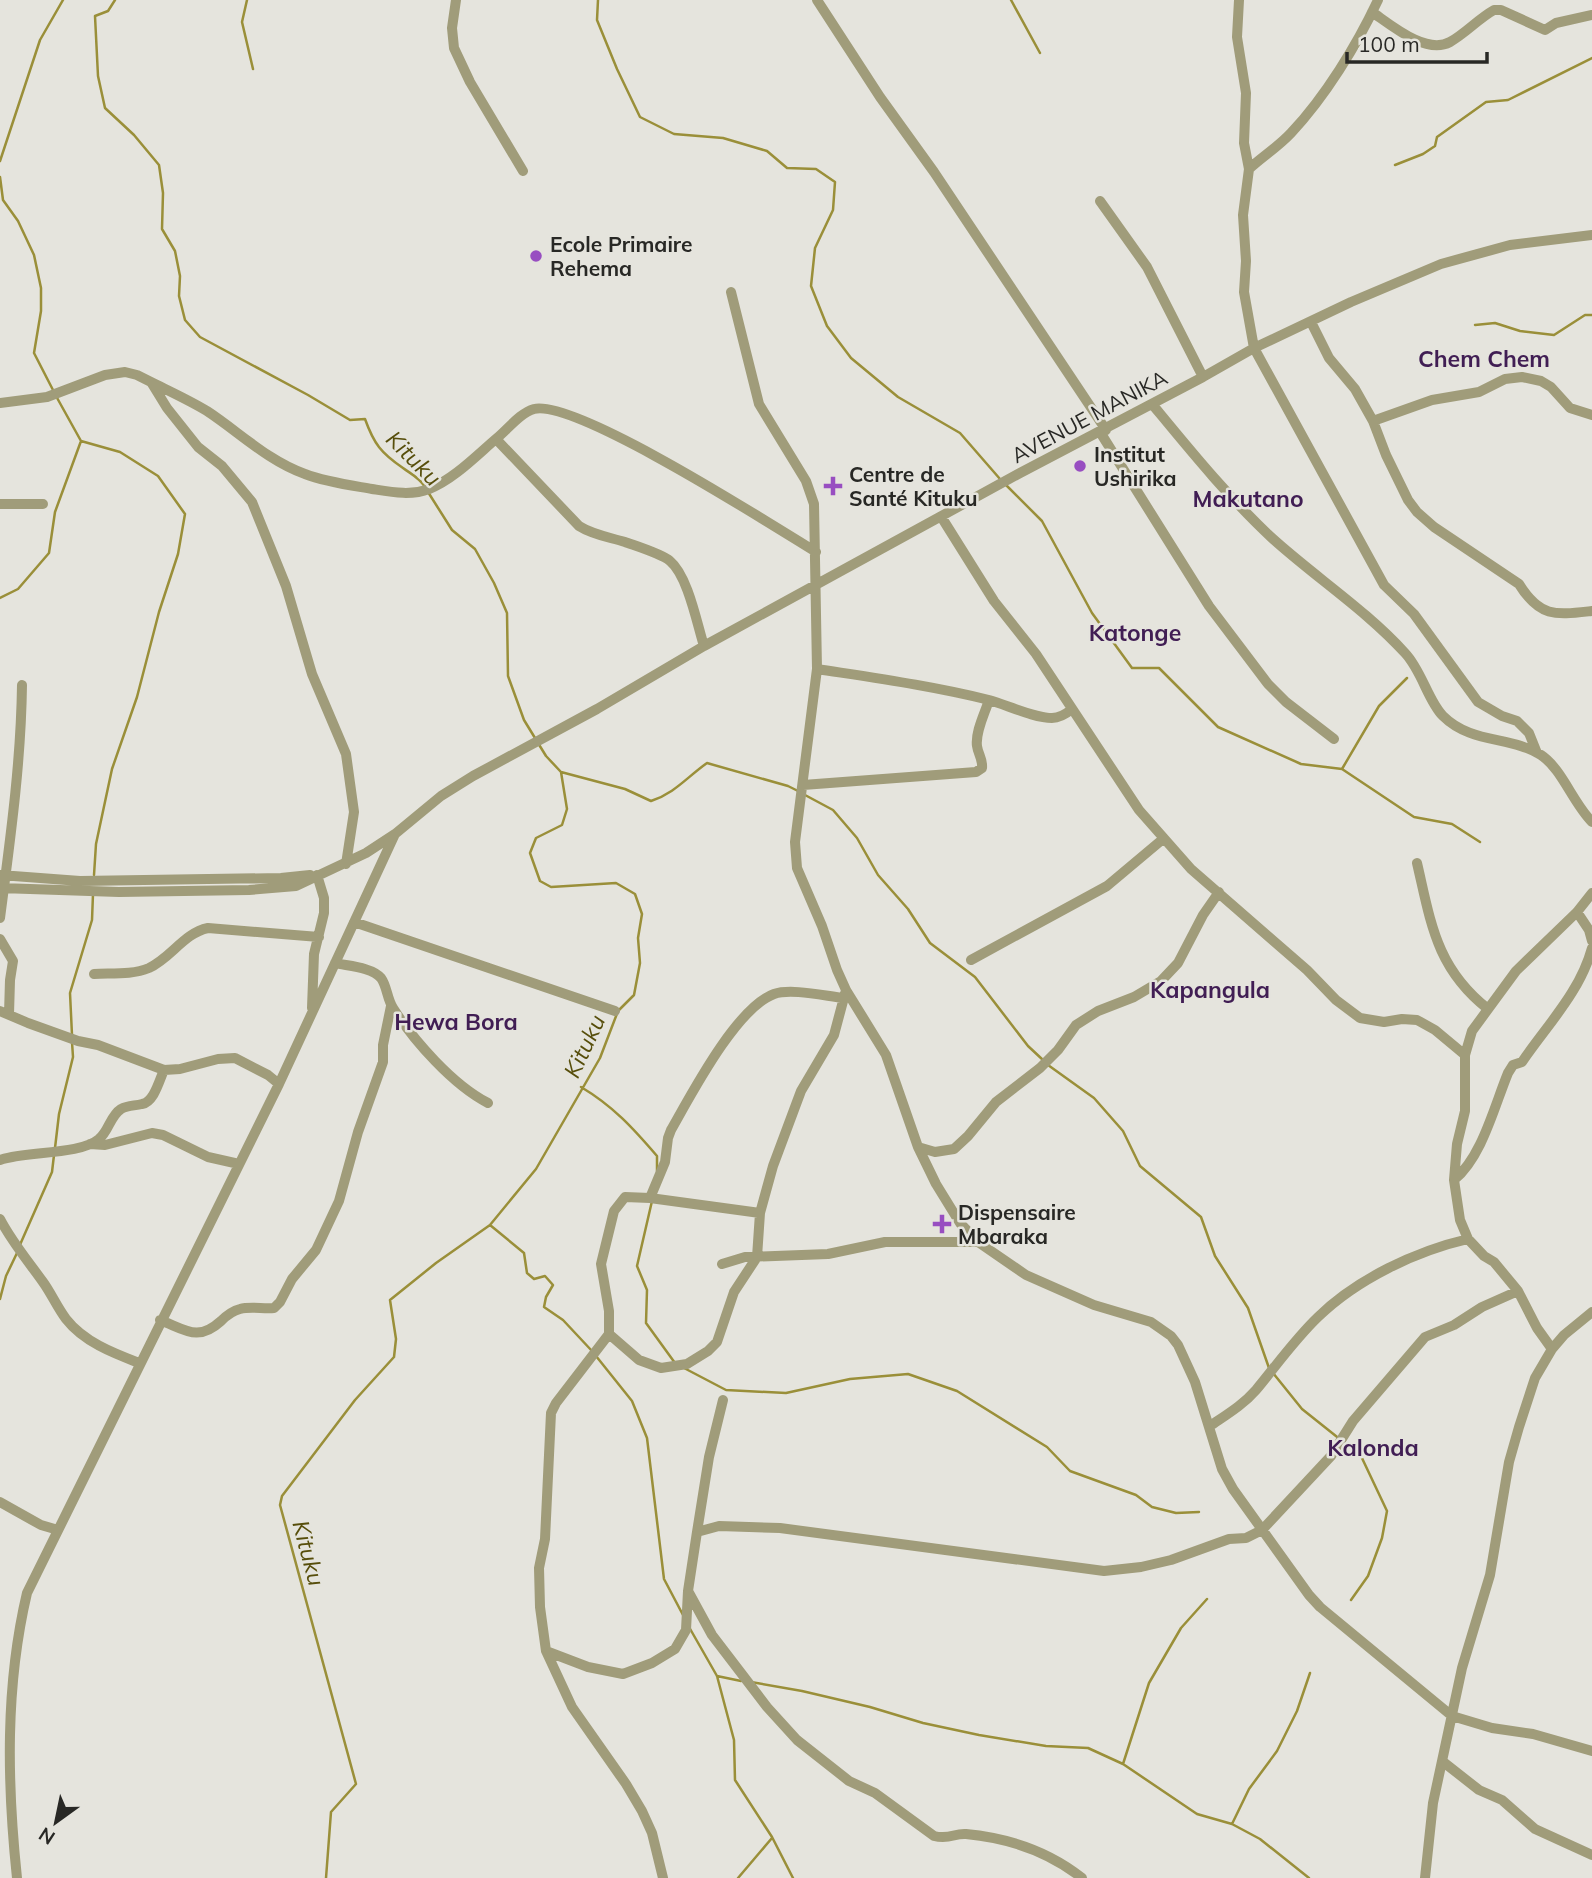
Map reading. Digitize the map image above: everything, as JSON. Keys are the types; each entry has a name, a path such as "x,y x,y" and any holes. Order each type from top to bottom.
{"street":[{"path":"456,0 452,28 454,48 470,82 523,171"},
{"path":"817,0 880,97 934,172 1103,431 1209,606 1268,684 1286,702 1334,739"},
{"path":"1239,0 1237,37 1245,93 1244,143 1249,169 1243,215 1246,261 1244,292 1254,348 1384,585 1414,614 1478,702 1517,721 1529,733 1537,753"},
{"path":"1249,169 1270,153 1305,117 1329,84 1378,0"},
{"path":"1372,12 1405,35 1434,45 1447,44 1494,10 1501,10 1545,30 1556,23 1592,15"},
{"path":"1100,201 1146,267 1203,377"},
{"name":"AVENUE MANIKA","path":"2,888 119,892 249,890 296,886 346,864 395,834 441,796 704,646 1254,348 1441,264 1510,245 1592,235"},
{"path":"731,292 759,404 806,481 814,504 817,669 795,842 797,868 822,926 845,994 886,1055 918,1147 949,1208 978,1242 1016,1268 1085,1301 1151,1322 1162,1328 1178,1345 1195,1382 1222,1469 1243,1506 1320,1607 1452,1716 1492,1728 1533,1734 1592,1751"},
{"path":"1311,322 1329,358 1355,389 1373,421 1408,500 1424,520 1519,584 1527,597 1551,614 1592,611"},
{"path":"0,403 47,397 105,375 125,372 137,375 206,411 261,450 303,473 352,486 401,493 429,489 445,481 519,418 535,409 554,411 586,422 679,469 816,552"},
{"path":"1373,421 1432,400 1479,392 1505,379 1522,377 1541,381 1551,387 1570,408 1592,415"},
{"path":"151,382 167,408 198,447 222,466 252,502 286,586 312,674 346,754 354,812 346,864"},
{"path":"1152,404 1272,538 1406,654 1417,668 1442,715 1468,732 1537,753 1555,769 1573,799 1592,822"},
{"path":"496,439 579,526 589,533 624,542 671,561 679,572 704,646"},
{"path":"0,504 43,504"},
{"path":"942,518 994,601 1035,654 1139,810 1191,869 1307,970 1336,1000 1360,1017 1384,1022 1416,1020 1436,1030 1465,1055"},
{"path":"817,669 920,685 1054,718 1072,709"},
{"path":"0,918 21,725 22,685"},
{"path":"803,785 976,772 982,768 983,762 977,746 989,700"},
{"path":"17,1878 9,1776 15,1647 27,1593 279,1084 395,834"},
{"path":"971,960 1107,886 1163,839"},
{"path":"1417,863 1433,932 1451,972 1469,994 1489,1009"},
{"path":"3,876 80,881 317,875 324,898 324,913 314,954 311,1014"},
{"path":"918,1147 935,1152 954,1149 996,1102 1040,1068 1058,1050 1076,1025 1098,1011 1134,997 1161,981 1178,963 1203,915 1219,892"},
{"path":"1552,1349 1537,1328 1518,1291 1494,1262 1484,1256 1468,1239 1460,1220 1454,1180 1457,1144 1465,1111 1465,1055 1472,1031 1516,971 1577,912 1592,892"},
{"path":"1577,912 1589,930 1592,941"},
{"path":"354,922 615,1011"},
{"path":"94,974 137,972 151,967 197,930 208,928 319,937"},
{"path":"0,939 13,961 4,1013 28,1024 98,1045 164,1070 235,1058 268,1075 279,1084"},
{"path":"1454,1180 1466,1170 1476,1152 1508,1073 1513,1065 1522,1062 1560,1013 1587,965 1592,948"},
{"path":"335,963 371,971 380,977 391,1006 416,1038 470,1094 488,1103"},
{"path":"650,1198 665,1162 671,1130 737,1025 765,999 776,993 845,994"},
{"path":"608,1334 639,1360 661,1368 687,1364 717,1342 734,1292 757,1257 760,1213 773,1166 801,1091 829,1046 845,994"},
{"path":"160,1320 194,1334 202,1334 230,1313 242,1308 274,1308 280,1302 292,1279 316,1250 340,1200 358,1132 383,1062 383,1045 391,1006"},
{"path":"90,1144 101,1138 119,1110 130,1105 145,1104 152,1098 164,1070"},
{"path":"0,1160 14,1155 90,1144 105,1145 152,1133 163,1135 208,1157 239,1164"},
{"path":"663,1878 652,1833 642,1811 572,1707 546,1650 540,1607 539,1568 545,1539 551,1413 608,1334 609,1311 601,1264 611,1221 618,1204 625,1198 650,1198 760,1213"},
{"path":"0,1219 3,1232 78,1332 113,1353 139,1363"},
{"path":"1210,1426 1237,1408 1255,1391 1332,1304 1414,1254 1468,1239"},
{"path":"722,1264 736,1258 828,1254 885,1242 978,1242"},
{"path":"697,1532 719,1526 766,1527 1104,1571 1141,1567 1171,1560 1228,1539 1246,1538 1262,1530 1331,1456 1360,1413 1425,1337 1454,1325 1482,1307 1518,1291"},
{"path":"1425,1878 1430,1827 1442,1761 1462,1668 1490,1575 1509,1462 1535,1378 1552,1349 1564,1335 1592,1312"},
{"path":"546,1650 588,1667 623,1674 652,1663 675,1649 686,1630 688,1591 709,1457 723,1400"},
{"path":"0,1502 41,1525 58,1530"},
{"path":"688,1591 712,1635 767,1707 797,1740 849,1781 875,1793 934,1836 945,1839 963,1834 1015,1843 1051,1857 1082,1878"},
{"path":"1442,1761 1479,1790 1502,1800 1535,1829 1592,1855"}],"waterway":[{"path":"0,161 40,40 63,0"},
{"name":"Kituku","path":"115,0 108,11 95,16 98,76 105,108 134,135 159,165 163,193 162,229 175,251 180,276 179,296 185,320 200,337 350,420 365,419 375,442 395,463 425,487"},
{"path":"247,0 242,22 253,69"},
{"path":"598,0 597,20 640,117 674,134 723,138 767,151 787,168 816,169 835,182 833,210 815,248 811,286 827,326 851,358 898,397 960,433 1000,479"},
{"path":"1011,0 1040,53"},
{"path":"1395,165 1435,146 1437,137 1486,102 1508,100 1592,58"},
{"path":"0,177 3,200 18,221 34,255 41,288 41,311 34,353 53,390"},
{"path":"1475,325 1495,323 1520,331 1554,335 1585,315 1592,315"},
{"path":"56,396 81,441 120,452 158,476 185,514 178,554 159,612 137,697 112,769 96,844 94,875"},
{"path":"0,598 18,589 49,553 55,512 81,441"},
{"path":"1005,484 1042,521 1092,613 1132,668 1159,668 1218,727 1301,764 1342,769 1414,817 1452,824 1480,842"},
{"name":"Kituku","path":"428,492 452,530 475,549 494,583 507,613 508,676 524,720 535,738"},
{"path":"1342,769 1379,706 1407,678"},
{"name":"Kituku","path":"326,1878 331,1812 356,1784 280,1505 282,1496 355,1400 394,1357 396,1339 390,1300 490,1225 536,1169 600,1058 618,1011 634,995 640,963 638,938 642,914 635,894 616,883 551,887 540,881 530,853 536,838 562,825 567,809 561,772 538,743"},
{"path":"561,772 625,789 651,801 674,789 707,763 788,786 800,792"},
{"path":"805,795 833,810 857,838 878,875 908,909 930,943 975,977 1028,1046 1043,1060"},
{"path":"72,1035 70,993 92,920 93,894"},
{"path":"55,1148 59,1114 73,1057 72,1042"},
{"path":"1048,1065 1094,1098 1123,1131 1140,1166 1201,1217 1215,1256 1248,1308 1269,1368"},
{"path":"581,1087 613,1110 640,1136 657,1156 657,1171"},
{"path":"19,1247 52,1172 54,1155"},
{"path":"652,1201 637,1266 647,1290 646,1323 675,1363"},
{"path":"490,1225 524,1253 527,1273 534,1279 545,1276 553,1285 544,1307 563,1320 592,1351"},
{"path":"0,1299 6,1276 17,1253"},
{"path":"596,1356 632,1401 647,1438 664,1579 683,1615"},
{"path":"684,1368 726,1390 786,1393 850,1379 908,1374 957,1391 1047,1447 1070,1471 1136,1495 1152,1507 1176,1513 1199,1512"},
{"path":"1273,1373 1302,1409 1361,1456 1387,1511 1382,1538 1368,1576 1351,1600"},
{"path":"1123,1764 1149,1683 1181,1628 1207,1599"},
{"path":"689,1627 717,1676 734,1740 735,1780 772,1837 793,1878"},
{"path":"1232,1824 1249,1789 1277,1751 1297,1711 1310,1673"},
{"path":"717,1676 741,1681"},
{"path":"751,1682 802,1691 979,1735 1046,1746 1088,1748 1123,1764 1197,1814 1232,1824 1260,1839 1309,1878"},
{"path":"738,1878 772,1838"}],"place":[{"name":"Ecole Primaire Rehema","path":"536,256"},
{"name":"Institut Ushirika","path":"1080,466"},
{"name":"Centre de Santé Kituku","path":"833,486"},
{"name":"Dispensaire Mbaraka","path":"942,1224"}],"district":[{"name":"Chem Chem","path":"1484,358"},
{"name":"Makutano","path":"1248,498"},
{"name":"Katonge","path":"1135,632"},
{"name":"Kapangula","path":"1210,989"},
{"name":"Hewa Bora","path":"456,1021"},
{"name":"Kalonda","path":"1373,1447"}]}
